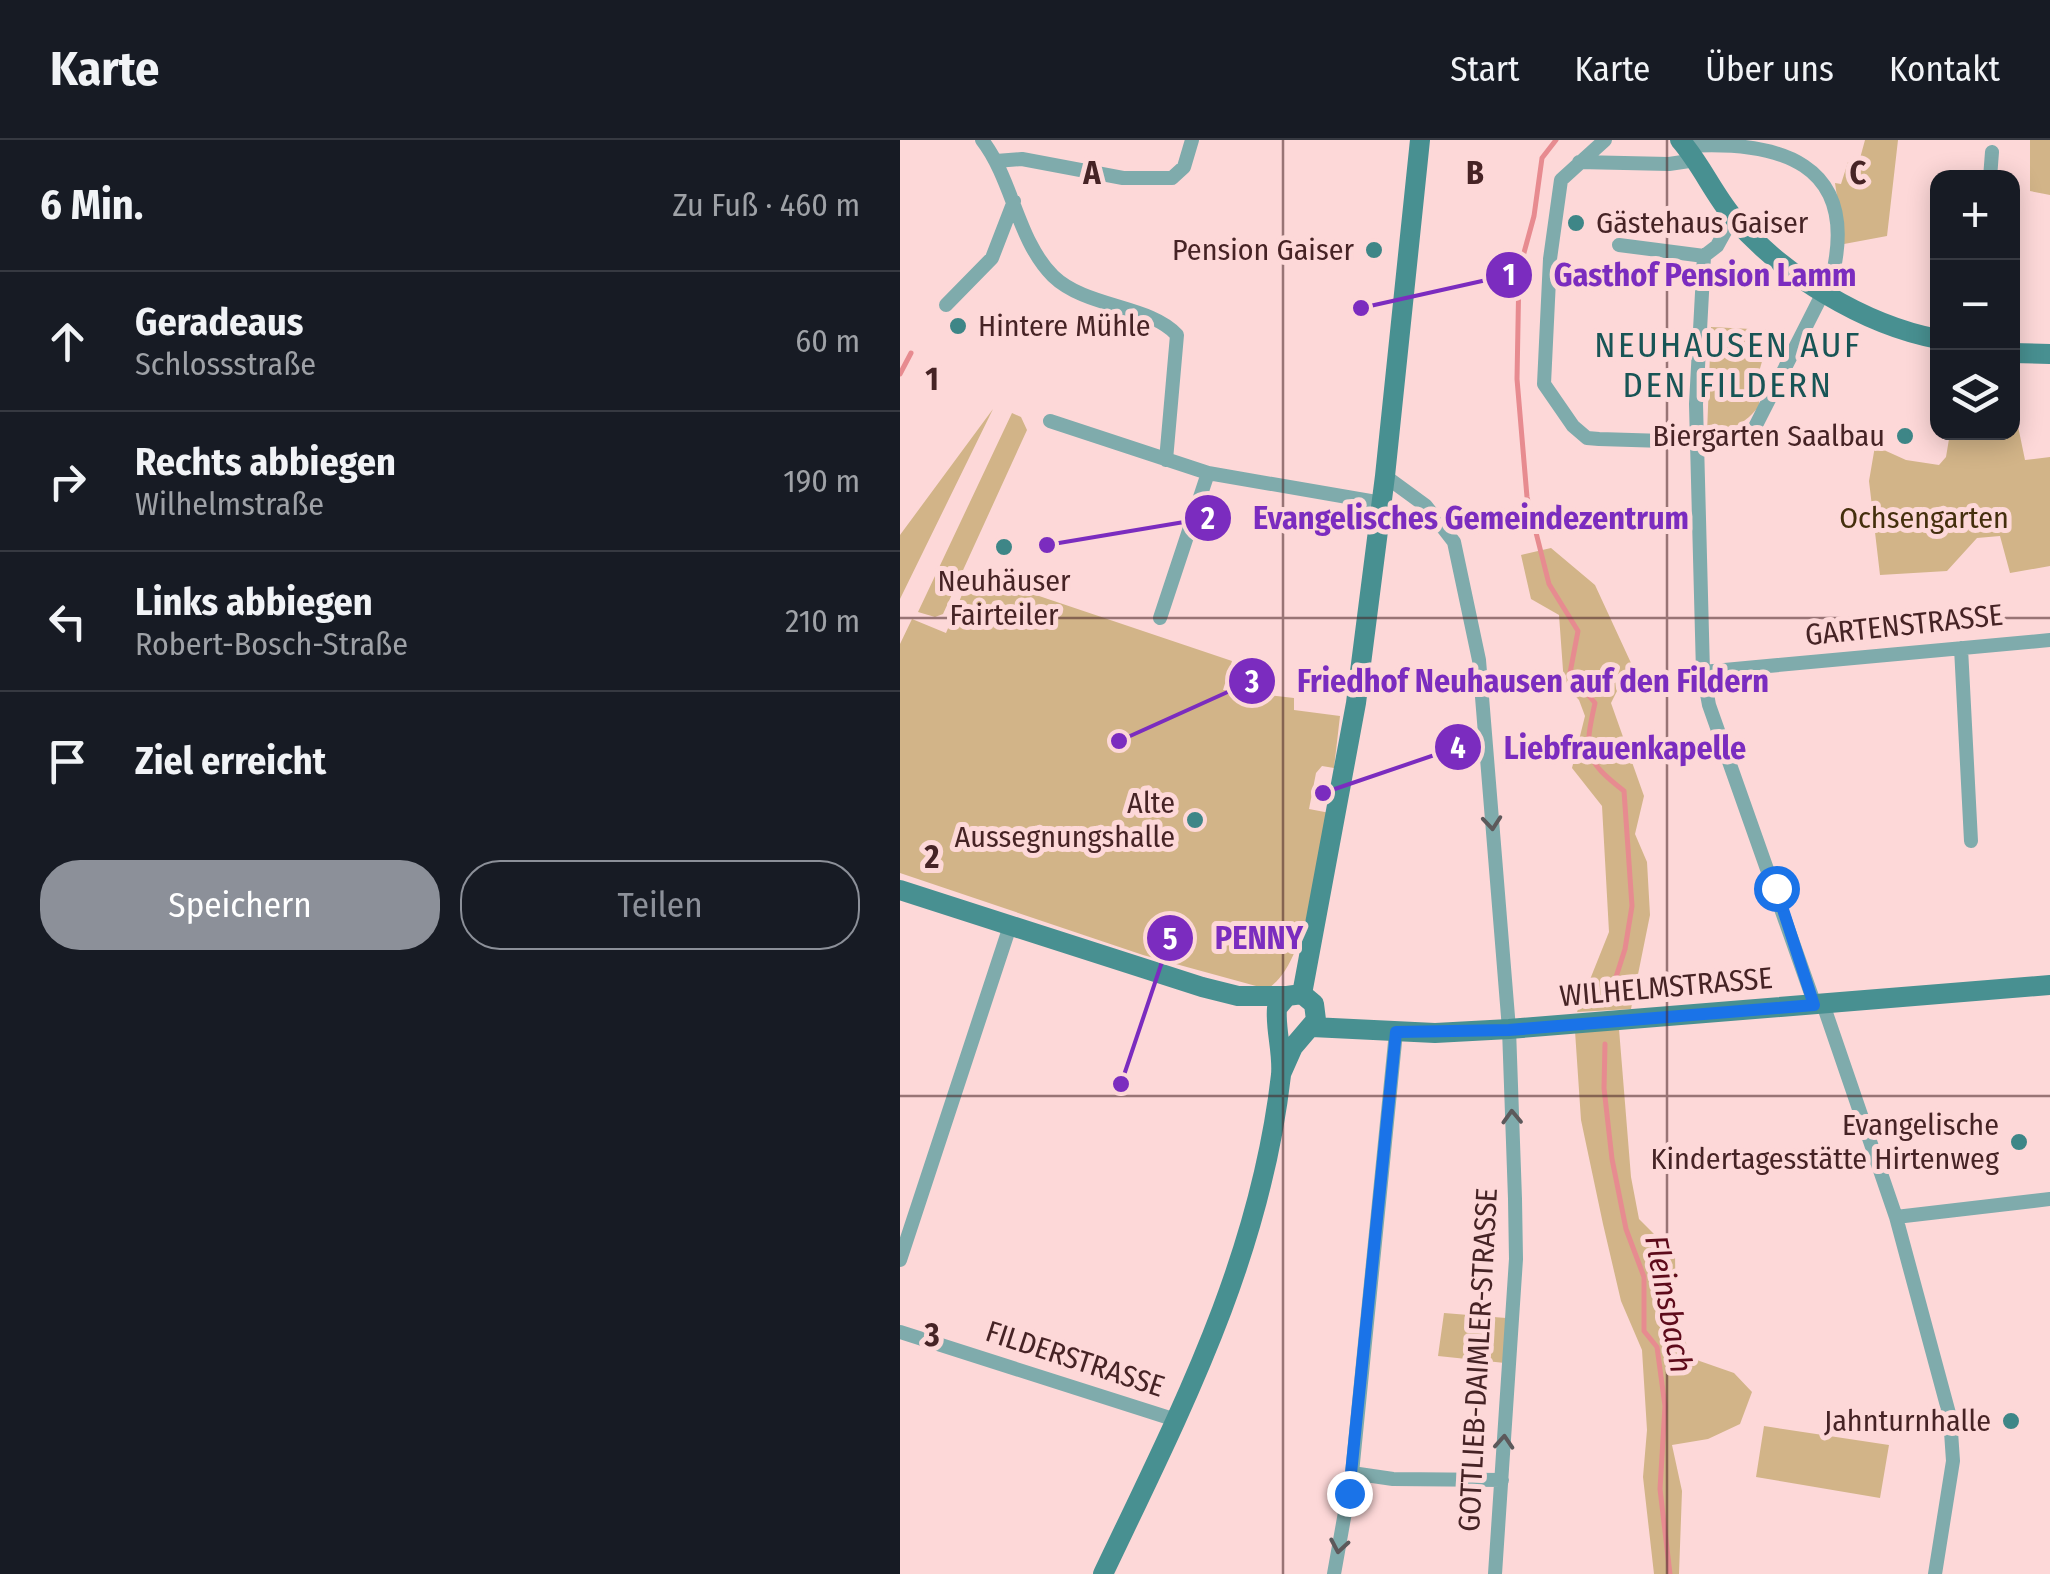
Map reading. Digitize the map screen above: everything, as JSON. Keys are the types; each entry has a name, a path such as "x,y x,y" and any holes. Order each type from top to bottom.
{"street":[{"path":"982,140 996,161 1036,252 1060,282 1082,295 1163,325 1176,335 1166,460"},
{"path":"996,161 1022,159 1123,178 1172,178 1184,167 1192,140"},
{"path":"1103,1574 1235,1284 1281,1074 1305,1011 1338,820 1386,476 1420,140"},
{"path":"1579,162 1668,164 1687,149 1761,147 1805,161 1820,173 1833,202 1836,260 1826,292 1762,420 1733,438 1696,442 1588,438 1573,426 1544,384 1550,259 1561,180 1579,162 1605,140"},
{"path":"1687,149 1733,217 1781,260 1868,318 1930,337"},
{"path":"1991,170 1992,152"},
{"path":"946,305 992,258 1014,201"},
{"path":"1733,217 1716,246 1704,256 1697,350 1703,672 1709,705 1896,1217 1954,1434 1935,1574"},
{"path":"1619,245 1704,256"},
{"path":"2020,353 2050,354"},
{"path":"1050,420 1208,473 1382,504"},
{"path":"1160,618 1208,473"},
{"name":"GOTTLIEB-DAIMLER-STRASSE","path":"1386,476 1426,506 1454,542 1466,584 1479,660 1509,1030 1516,1260 1495,1574"},
{"name":"GARTENSTRASSE","path":"1703,672 2050,640"},
{"path":"1961,648 1970,841"},
{"path":"900,890 1238,996 1305,1011"},
{"path":"900,1260 1010,926"},
{"name":"WILHELMSTRASSE","path":"1305,1011 1346,1026 1396,1032 1509,1030 2050,985"},
{"path":"1238,996 1293,1034 1305,1011"},
{"path":"1281,1074 1277,1008 1305,1011"},
{"path":"1334,1574 1352,1473 1396,1032"},
{"path":"1896,1217 2050,1199"},
{"name":"FILDERSTRASSE","path":"900,1332 1176,1420"},
{"path":"1352,1473 1393,1480 1502,1480"}],"green space":[{"path":"1865,140 1898,140 1887,236 1844,244 1835,183 1841,184 1848,162 1859,162"},
{"path":"2030,140 2050,140 2050,195 2030,191"},
{"path":"1711,327 1771,330 1755,386 1760,405 1737,426 1707,434"},
{"path":"993,409 900,599 900,535"},
{"path":"1012,413 1021,417 1027,430 943,614 935,617 918,612"},
{"name":"Ochsengarten","path":"2020,436 2025,460 2050,457 2050,566 2010,573 2000,536 1977,538 1947,571 1880,575 1869,481 1875,446 1906,460 1939,465 1946,457 1949,440 2020,440"},
{"path":"1551,548 1595,585 1631,663 1611,703 1644,796 1635,834 1647,862 1650,915 1631,1009 1577,1012 1609,932 1602,806 1572,768 1585,716 1579,700 1564,684 1559,615 1531,599 1521,555"},
{"path":"971,573 1232,661 1223,690 1294,698 1294,710 1340,716 1334,768 1322,766 1316,773 1309,809 1330,813 1309,909 1292,959 1267,989 1143,955 900,873 900,644 912,619 946,633"},
{"path":"1619,1029 1631,1177 1639,1219 1675,1255 1676,1314 1691,1358 1734,1373 1752,1392 1740,1424 1708,1439 1672,1445 1682,1491 1679,1574 1654,1574 1643,1477 1647,1430 1642,1350 1621,1301 1581,1120 1575,1031"},
{"path":"1444,1313 1506,1318 1505,1363 1438,1356"},
{"path":"1764,1426 1889,1445 1880,1498 1756,1477"}],"waterway":[{"name":"Fleinsbach","path":"1556,140 1542,158 1534,216 1519,271 1517,379 1527,497 1549,584 1578,631 1570,673 1595,703 1589,733 1590,754 1601,771 1624,791 1632,906 1625,949 1608,1002"},
{"path":"900,374 911,353"},
{"name":"Fleinsbach","path":"1605,1044 1604,1088 1612,1159 1626,1229 1644,1277 1644,1331 1657,1347 1665,1406 1660,1489 1670,1574"}],"place":[{"name":"Gästehaus Gaiser","path":"1576,223"},
{"name":"Pension Gaiser","path":"1374,250"},
{"name":"Gasthof Pension Lamm","path":"1361,308"},
{"name":"Hintere Mühle","path":"958,326"},
{"name":"Biergarten Saalbau","path":"1905,436"},
{"name":"Evangelisches Gemeindezentrum","path":"1047,545"},
{"name":"Neuhäuser Fairteiler","path":"1004,547"},
{"name":"Friedhof Neuhausen auf den Fildern","path":"1119,741"},
{"name":"Liebfrauenkapelle","path":"1323,793"},
{"name":"Alte Aussegnungshalle","path":"1195,820"},
{"name":"PENNY","path":"1121,1084"},
{"name":"Evangelische Kindertagesstätte Hirtenweg","path":"2019,1142"},
{"name":"Jahnturnhalle","path":"2011,1421"}],"district":[{"name":"NEUHAUSEN AUF DEN FILDERN","path":"1728,365"}],"route":[{"path":"1349,1493 1396,1032 1509,1030 1814,1005 1776,888"}]}
